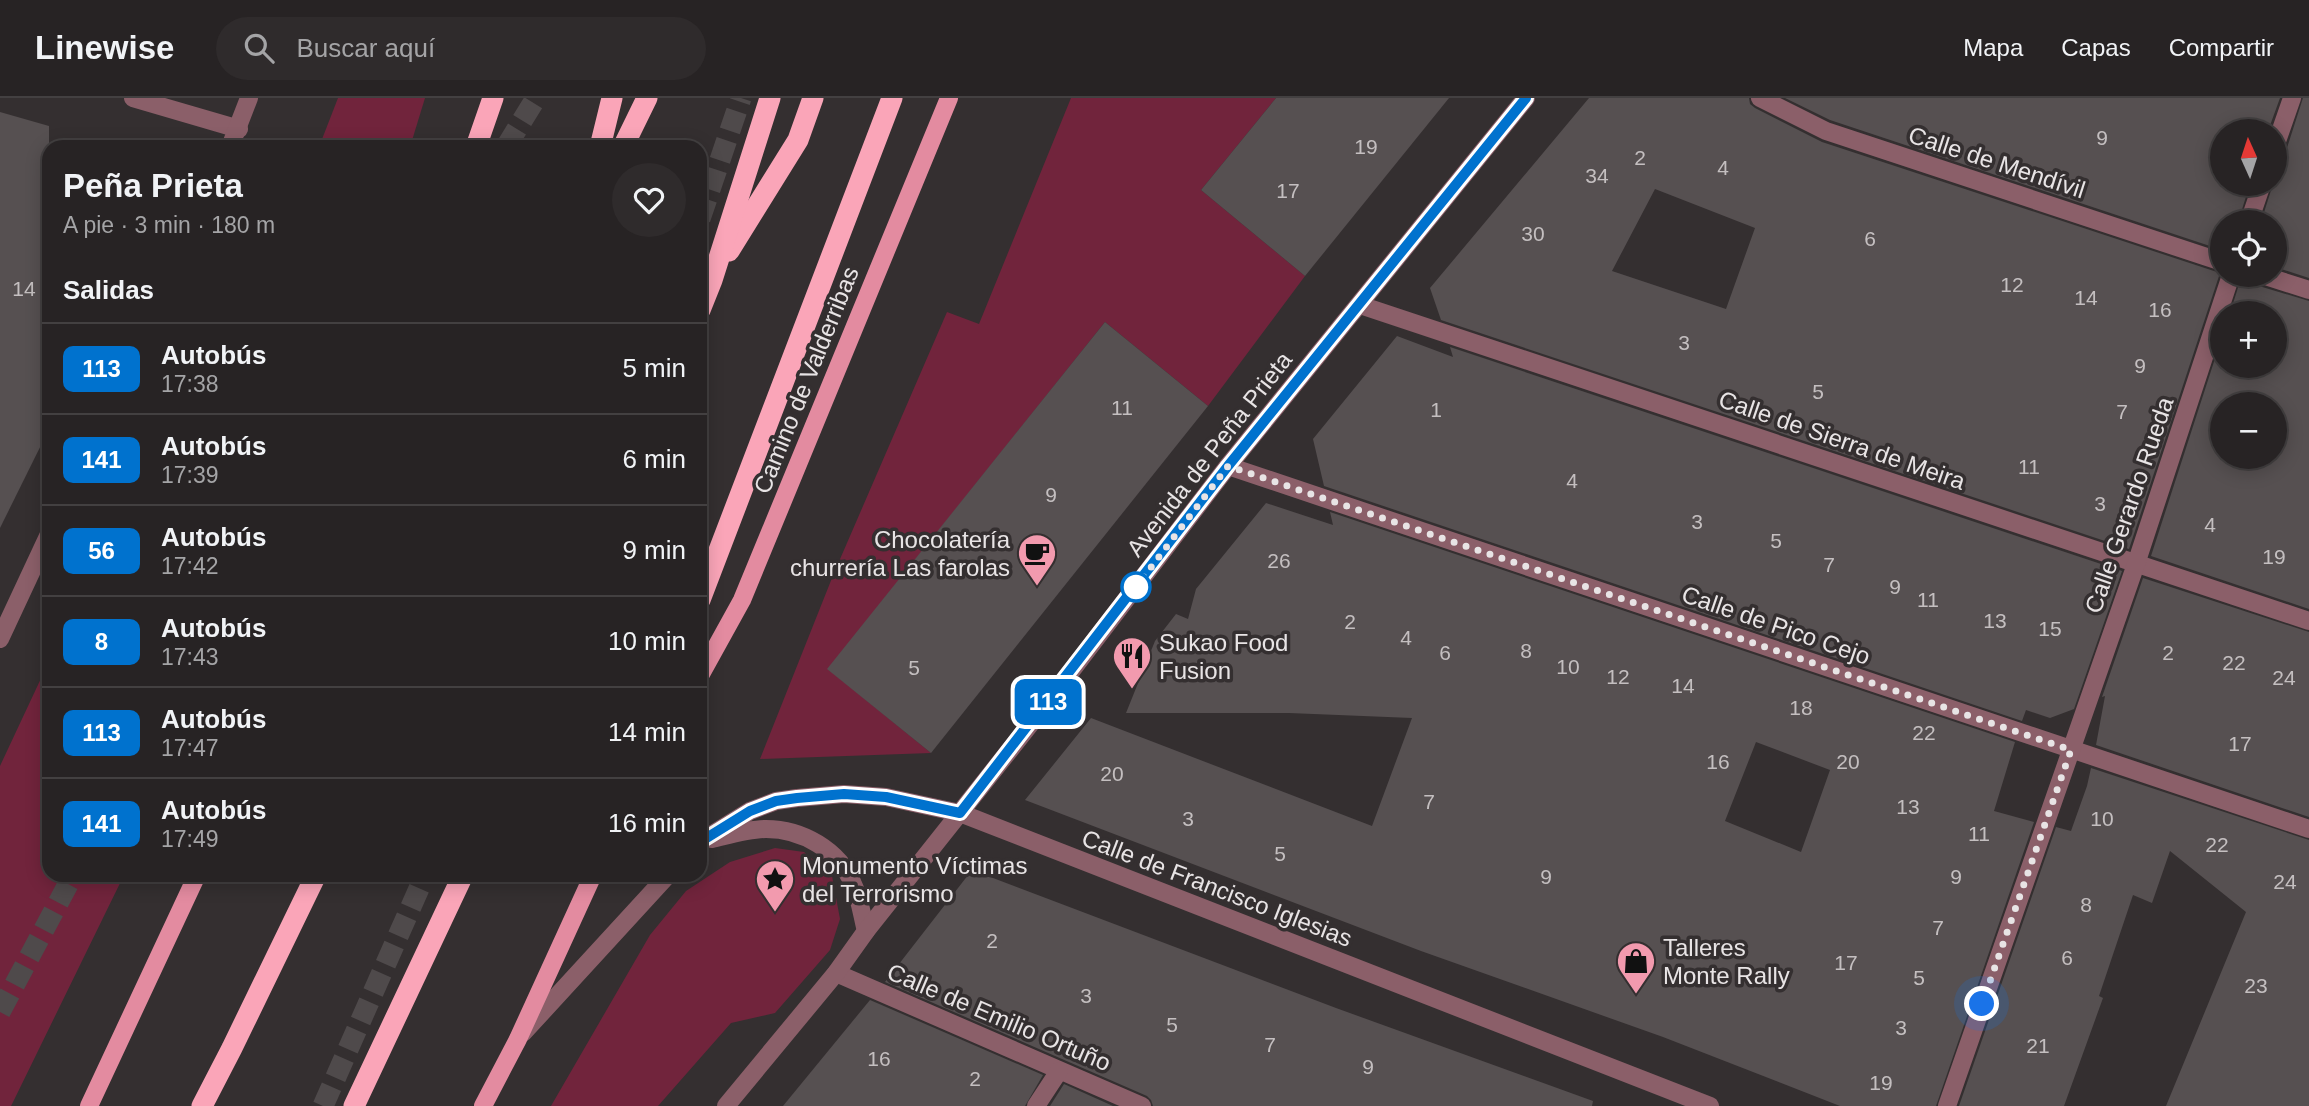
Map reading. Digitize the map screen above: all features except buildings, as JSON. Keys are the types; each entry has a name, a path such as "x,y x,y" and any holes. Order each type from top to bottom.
{"highway":[{"path":"478,140 493,98"},
{"path":"602,140 611,98"},
{"path":"626,140 647,98"},
{"path":"707,292 770,98"},
{"path":"712,279 798,140 813,98"},
{"path":"707,582 892,98"},
{"path":"202,1106 313,882"},
{"path":"354,1106 460,882"}],"main road":[{"name":"Camino de Valderribas","path":"707,663 742,600 949,98"},
{"path":"89,1106 194,882"},
{"path":"483,1106 518,1038 590,882"}],"street":[{"path":"132,98 239,130"},
{"path":"234,140 249,98"},
{"name":"Avenida de Peña Prieta","path":"726,1106 836,973 1228,466 1526,98"},
{"name":"Calle de Mendívil","path":"1760,98 1826,131 2210,258"},
{"path":"2285,119 2292,98"},
{"path":"2287,283 2309,290"},
{"name":"Calle Gerardo Rueda","path":"1947,1106 2136,565 2227,287"},
{"name":"Calle de Sierra de Meira","path":"1360,305 2309,621"},
{"name":"Calle de Pico Cejo","path":"1228,466 2309,830"},
{"path":"0,639 41,571"},
{"name":"Calle de Francisco Iglesias","path":"707,838 750,811 776,801 797,798 844,794 886,797 960,813 1710,1106"},
{"name":"Calle de Francisco Iglesias","path":"707,841 765,828 796,833 825,847 844,866 854,884 866,931"},
{"path":"518,1038 662,882"},
{"name":"Calle de Emilio Ortuño","path":"836,973 1142,1106"},
{"path":"1036,1106 1059,1071"}],"shaded area":[{"path":"338,98 425,98 412,140 322,140"},
{"path":"1071,98 1276,98 1201,190 1305,276 1208,406 1105,322 828,669 931,753 760,759 834,573 947,312 979,324"},
{"path":"42,676 42,882 121,882 11,1106 0,1106 0,766"},
{"path":"775,848 804,852 832,876 840,919 830,950 775,1013 731,1023 658,1106 551,1106 650,935 686,891 700,882 707,882 707,877 730,862"}],"tunnel":[{"path":"510,140 536,98"},
{"path":"707,198 741,98"},
{"path":"0,1012 69,882"},
{"path":"323,1106 422,882"}],"bus line":[{"name":"113","path":"707,838 750,811 776,801 797,798 844,794 886,797 960,813 1228,466 1526,98"}],"place":[{"name":"Chocolatería churrería Las farolas","path":"1037,587"},
{"name":"Sukao Food Fusion","path":"1132,690"},
{"name":"Monumento Víctimas del Terrorismo","path":"775,913"},
{"name":"Talleres Monte Rally","path":"1636,995"}],"route":[{"path":"1136,587 1228,466 2071,750 1982,1004"}]}
